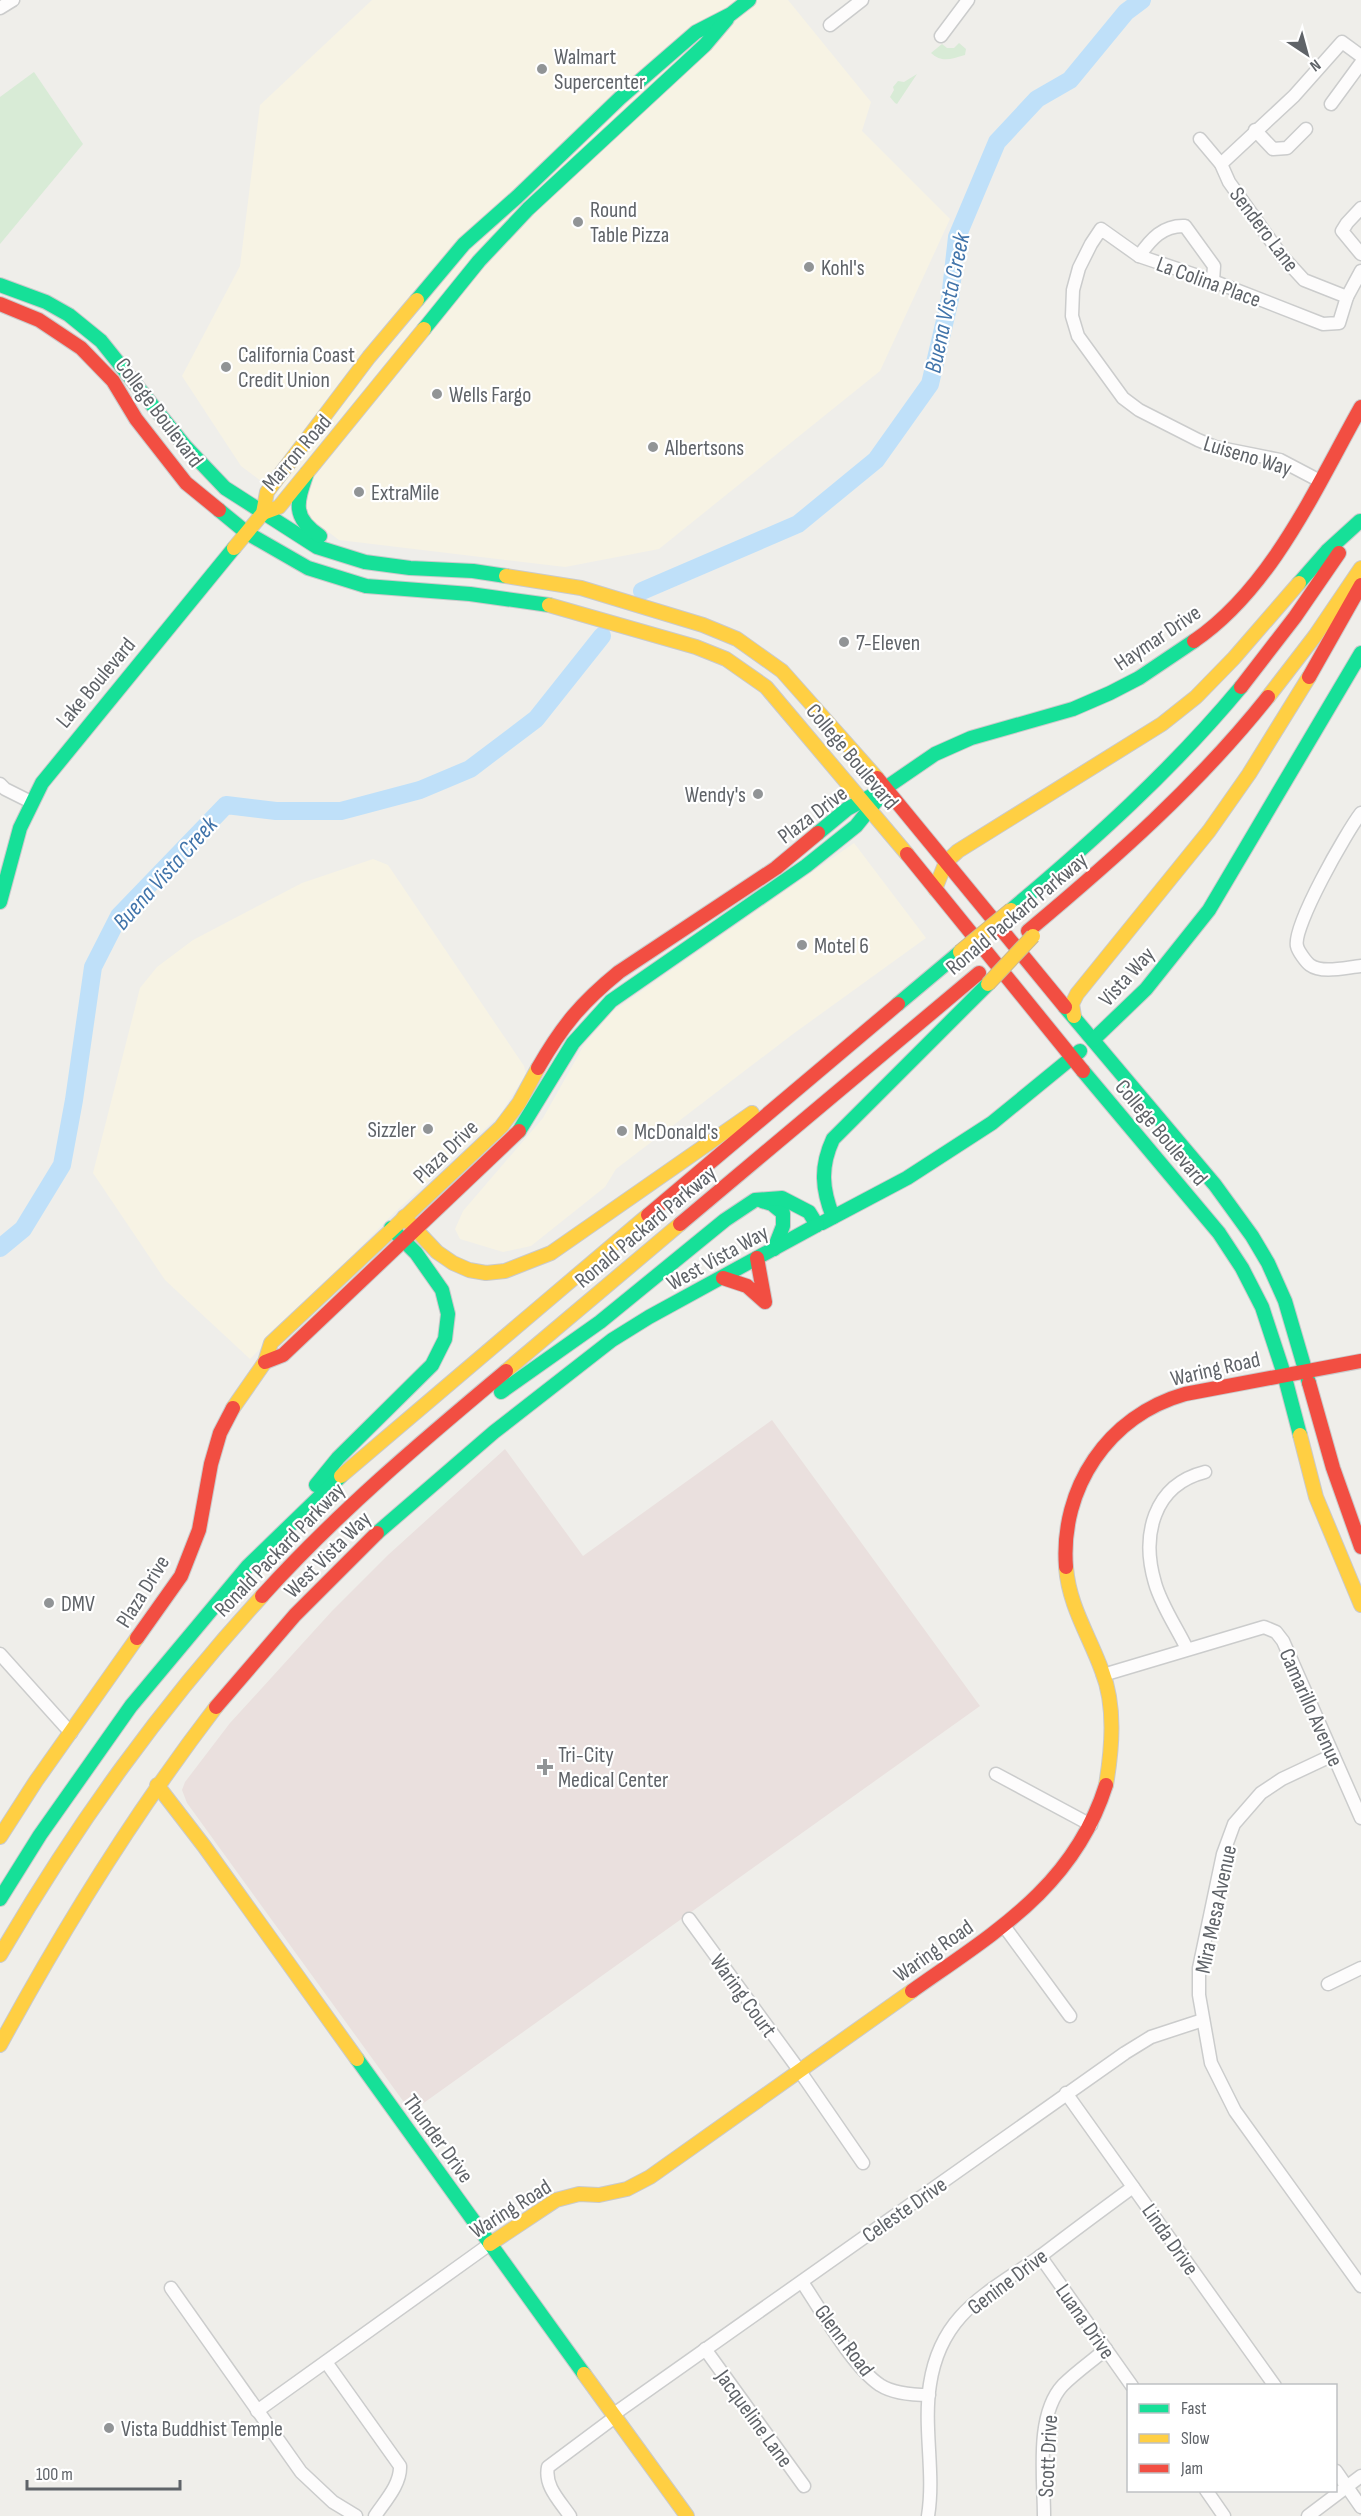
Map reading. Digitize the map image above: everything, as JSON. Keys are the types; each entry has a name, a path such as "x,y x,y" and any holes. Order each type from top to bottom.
{"main road":[{"name":"Marron Road","path":"263,513 267,492 343,390 464,244 662,61 696,32 731,14 749,0"},
{"name":"Marron Road","path":"263,513 279,507 479,261 529,208 705,45 731,14"},
{"name":"College Boulevard","path":"0,285 46,302 69,315 101,341 201,465 225,488 317,547 375,564 473,571 581,588 703,625 737,639 772,663 797,687 885,789 1190,1157 1250,1233 1269,1265 1295,1323 1340,1494 1361,1547"},
{"name":"College Boulevard","path":"0,304 39,320 85,351 113,381 136,419 186,483 247,533 308,568 366,586 488,596 559,606 696,647 726,659 766,687 1219,1233 1242,1268 1262,1307 1284,1374 1316,1497 1361,1605"},
{"path":"85,351 90,348 94,349 115,369 121,369 123,366"},
{"name":"Haymar Drive","path":"885,789 935,754 971,738 1073,709 1110,693 1139,678 1201,636 1254,585 1298,520 1361,407"},
{"path":"307,473 297,510 300,521 309,530 375,564"},
{"name":"Lake Boulevard","path":"0,902 11,856 30,802 67,750 263,513"},
{"path":"935,889 946,862 958,851 1127,747 1162,724 1196,697 1234,658 1327,551 1361,521"},
{"name":"Ronald Packard Parkway","path":"0,1899 65,1797 130,1706 248,1566 359,1460 1011,910 1144,793 1220,713 1286,632 1361,521"},
{"name":"Ronald Packard Parkway","path":"0,1955 64,1846 142,1736 190,1675 249,1608 335,1519 387,1471 979,973 1030,934 1155,820 1233,738 1302,653 1361,568"},
{"path":"1074,1016 1072,1004 1077,994 1150,904 1249,774 1340,626 1361,585"},
{"path":"488,596 490,591 497,588 568,597 581,588"},
{"name":"Vista Way","path":"817,1225 906,1178 992,1123 1093,1040 1146,989 1209,910 1361,653"},
{"path":"740,668 744,664 765,667 772,663"},
{"path":"766,687 782,691 797,687"},
{"name":"Plaza Drive","path":"265,1362 283,1354 514,1138 533,1112 573,1043 590,1022 629,986 806,866 856,826 866,805 885,789"},
{"name":"Plaza Drive","path":"0,1837 36,1781 181,1576 199,1530 211,1464 220,1433 237,1399 265,1362 271,1343 501,1126 519,1103 558,1033 576,1010 619,972 741,892 791,856 847,809 866,805"},
{"path":"739,913 737,909 741,892"},
{"path":"833,1217 824,1194 821,1173 825,1155 833,1139 988,984 1030,934"},
{"path":"576,1010 590,1022"},
{"path":"404,1217 415,1231 446,1260 461,1268 493,1274 516,1270 551,1253 752,1113 794,1094"},
{"path":"454,1416 503,1390 600,1322 725,1220 755,1200 782,1198 809,1212 817,1225"},
{"path":"755,1200 779,1207 785,1217 785,1223 774,1249"},
{"name":"West Vista Way","path":"0,2045 35,1978 156,1785 192,1736 263,1650 347,1562 410,1501 583,1361 634,1326 817,1225"},
{"path":"248,1566 338,1458 420,1378 441,1350 448,1326 447,1305 433,1275 391,1228"},
{"path":"723,1278 747,1286 765,1302 757,1258"},
{"name":"Waring Road","path":"490,2244 556,2200 627,2189 650,2176 1004,1926 1037,1899 1068,1865 1091,1825 1109,1768 1111,1728 1103,1675 1074,1610 1064,1562 1066,1521 1088,1467 1120,1429 1158,1404 1187,1394 1306,1369 1361,1361"},
{"name":"Thunder Drive","path":"156,1785 204,1846 687,2516"}],"street":[{"path":"0,8 13,0"},
{"path":"831,25 862,0"},
{"path":"941,36 968,0"},
{"path":"1221,164 1294,96 1342,42 1361,56"},
{"path":"1330,104 1361,63"},
{"path":"1255,130 1273,149 1287,148 1306,129"},
{"name":"Sendero Lane","path":"1200,139 1221,164 1229,182 1281,255 1304,280 1347,297"},
{"path":"1361,208 1342,231 1361,254"},
{"path":"1139,256 1158,233 1174,226 1185,226 1214,266 1213,281"},
{"name":"La Colina Place","path":"1101,229 1139,256 1213,281 1323,324 1339,323 1347,297"},
{"name":"Luiseno Way","path":"1101,229 1090,244 1079,268 1073,290 1072,316 1078,336 1123,398 1139,410 1197,440 1215,447 1280,460 1320,482"},
{"path":"1347,297 1361,271"},
{"path":"0,784 30,802"},
{"path":"1361,813 1323,875 1297,940 1297,947 1311,965 1322,969 1361,966"},
{"path":"1187,1649 1155,1585 1149,1557 1152,1522 1160,1504 1172,1487 1195,1474 1205,1472"},
{"name":"Camarillo Avenue","path":"1103,1675 1264,1627 1276,1632 1283,1641 1361,1818"},
{"path":"0,1654 71,1733"},
{"name":"Mira Mesa Avenue","path":"1333,1755 1282,1779 1268,1789 1234,1824 1223,1854 1199,1968 1199,1995 1211,2063 1235,2111 1361,2286"},
{"path":"996,1773 1091,1825"},
{"name":"Waring Court","path":"689,1919 799,2070 863,2163"},
{"path":"1004,1926 1070,2016"},
{"path":"1328,1984 1361,1968"},
{"name":"Celeste Drive","path":"570,2516 548,2484 546,2477 548,2467 705,2349 1066,2093 1151,2037 1203,2020"},
{"name":"Linda Drive","path":"1066,2093 1274,2384"},
{"name":"Genine Drive","path":"928,2516 930,2384 938,2355 959,2318 977,2299 1040,2256 1133,2187"},
{"name":"Waring Road","path":"257,2412 490,2244"},
{"name":"Luana Drive","path":"1040,2256 1131,2384"},
{"name":"Glenn Road","path":"802,2282 858,2363 881,2385 912,2395 930,2395"},
{"path":"171,2288 301,2472 333,2502 356,2516"},
{"name":"Jacqueline Lane","path":"705,2349 804,2486"},
{"name":"Scott Drive","path":"1044,2516 1045,2431 1049,2406 1063,2385 1106,2349"},
{"path":"326,2362 400,2466 396,2484 375,2516"},
{"path":"1337,2474 1361,2507"},
{"path":"1308,2516 1361,2476"},
{"path":"1207,2492 1224,2516"}],"shaded area":[{"path":"372,0 788,0 871,102 862,131 950,219 880,371 659,549 565,567 339,540 241,466 182,376 240,266 260,105"},
{"path":"854,843 926,938 793,1034 616,1169 605,1187 531,1246 503,1252 460,1239 455,1229 463,1211 543,1118 584,1045 612,1012"},
{"path":"373,859 388,865 524,1066 526,1074 499,1116 394,1213 250,1359 165,1280 93,1173 140,988 157,967 193,940 302,883"},
{"name":"Tri-City Medical Center","path":"772,1420 980,1706 411,2112 187,1803 182,1790 185,1782 230,1723 332,1611 388,1555 505,1449 583,1556"}],"green space":[{"path":"959,43 966,49 965,55 943,59 931,53 942,44 947,48 954,48"},
{"path":"34,72 83,144 0,244 0,97"},
{"path":"917,74 897,104 895,103 890,97 894,90 893,87 898,81 904,82"}],"waterway":[{"name":"Buena Vista Creek","path":"642,591 798,524 876,460 930,384 950,299 957,237 997,142 1037,99 1070,80 1126,12 1142,0"},
{"name":"Buena Vista Creek","path":"0,1248 23,1229 62,1165 74,1100 93,967 119,916 226,805 276,811 341,811 420,790 470,769 536,719 602,636"}],"traffic: fast":[{"path":"417,300 464,244 517,197 620,98 696,32 731,14 749,0"},
{"path":"424,329 479,261 528,209 705,45 727,19"},
{"path":"0,285 46,302 69,315 101,341 185,446 225,488 317,547 365,562 506,576"},
{"path":"307,473 299,508 304,522 320,536"},
{"path":"219,510 247,533 308,568 366,586 470,594 549,605"},
{"path":"1299,583 1327,551 1360,521"},
{"path":"0,902 20,828 42,783 234,548"},
{"path":"818,833 847,809 884,789 935,754 971,738 1073,709 1110,693 1139,678 1194,641"},
{"path":"1093,1040 1146,989 1209,910 1361,653"},
{"path":"1011,910 1072,858 1160,776 1241,687"},
{"path":"519,1131 573,1043 611,1001 806,866 856,826 877,800"},
{"path":"898,1004 960,952"},
{"path":"833,1217 824,1178 826,1159 833,1139 988,984"},
{"path":"1065,1007 1215,1185 1252,1236 1268,1263 1285,1301 1309,1383"},
{"path":"822,1223 907,1178 992,1123 1080,1051"},
{"path":"1083,1071 1219,1233 1242,1268 1262,1307 1284,1374 1300,1435"},
{"path":"501,1392 600,1322 725,1220 755,1200 782,1198 809,1212 817,1225"},
{"path":"762,1201 772,1204 783,1213 783,1226 774,1249"},
{"path":"377,1533 494,1432 612,1340 649,1317 817,1225"},
{"path":"316,1485 338,1458 432,1365 445,1339 448,1314 442,1290 416,1253 391,1228"},
{"path":"0,1899 40,1835 131,1706 248,1566 341,1476"},
{"path":"357,2059 584,2374"}],"traffic: slow":[{"path":"234,548 263,513 267,492 369,357 417,300"},
{"path":"263,513 279,507 424,329"},
{"path":"1268,697 1315,636 1361,568"},
{"path":"506,576 581,588 703,625 737,639 782,671 877,778"},
{"path":"935,889 946,862 958,851 1162,724 1196,697 1234,658 1299,583"},
{"path":"549,605 696,647 726,659 766,687 907,854"},
{"path":"1074,1016 1072,1004 1077,994 1209,831 1249,774 1309,677"},
{"path":"960,952 1011,910"},
{"path":"988,984 1033,936"},
{"path":"233,1408 265,1362 271,1343 501,1127 519,1103 538,1068"},
{"path":"404,1217 437,1252 453,1263 469,1270 486,1273 505,1271 551,1253 752,1113"},
{"path":"341,1476 648,1215"},
{"path":"506,1371 680,1224"},
{"path":"1300,1435 1316,1497 1361,1605"},
{"path":"1066,1567 1075,1608 1102,1671 1109,1699 1111,1742 1106,1785"},
{"path":"0,1955 59,1859 122,1768 189,1681 262,1596"},
{"path":"0,1837 36,1781 137,1638"},
{"path":"0,2045 49,1957 101,1872 157,1788 216,1707"},
{"path":"157,1785 204,1846 357,2059"},
{"path":"490,2244 556,2200 579,2194 599,2195 627,2189 650,2177 912,1991"},
{"path":"584,2374 687,2516"}],"traffic: jam":[{"path":"0,304 39,320 81,348 113,381 136,419 186,483 219,510"},
{"path":"1194,641 1222,619 1269,565 1309,502 1361,407"},
{"path":"1241,687 1295,617 1339,553"},
{"path":"1309,677 1361,585"},
{"path":"1028,931 1092,876 1184,791 1268,697"},
{"path":"877,778 1065,1007"},
{"path":"538,1068 573,1016 619,972 776,868 818,833"},
{"path":"907,854 1083,1071"},
{"path":"680,1224 979,973"},
{"path":"648,1215 898,1004"},
{"path":"265,1362 283,1355 519,1131"},
{"path":"723,1278 747,1286 765,1302 757,1258"},
{"path":"1066,1567 1066,1538 1071,1510 1081,1483 1094,1459 1133,1419 1185,1394 1361,1361"},
{"path":"262,1596 350,1507 506,1371"},
{"path":"1309,1383 1333,1468 1361,1547"},
{"path":"137,1638 181,1576 199,1530 211,1464 220,1433 233,1408"},
{"path":"216,1707 295,1615 377,1533"},
{"path":"912,1991 1001,1927 1052,1880 1074,1852 1092,1821 1106,1785"}],"place":[{"name":"Walmart Supercenter","path":"542,69"},
{"name":"Round Table Pizza","path":"578,222"},
{"name":"Kohl's","path":"809,267"},
{"name":"California Coast Credit Union","path":"226,367"},
{"name":"Wells Fargo","path":"437,394"},
{"name":"Albertsons","path":"653,447"},
{"name":"ExtraMile","path":"359,492"},
{"name":"7-Eleven","path":"844,642"},
{"name":"Wendy's","path":"758,794"},
{"name":"Motel 6","path":"802,945"},
{"name":"Sizzler","path":"428,1129"},
{"name":"McDonald's","path":"622,1131"},
{"name":"DMV","path":"49,1603"},
{"name":"Tri-City Medical Center","path":"545,1767"},
{"name":"Vista Buddhist Temple","path":"109,2428"}]}
